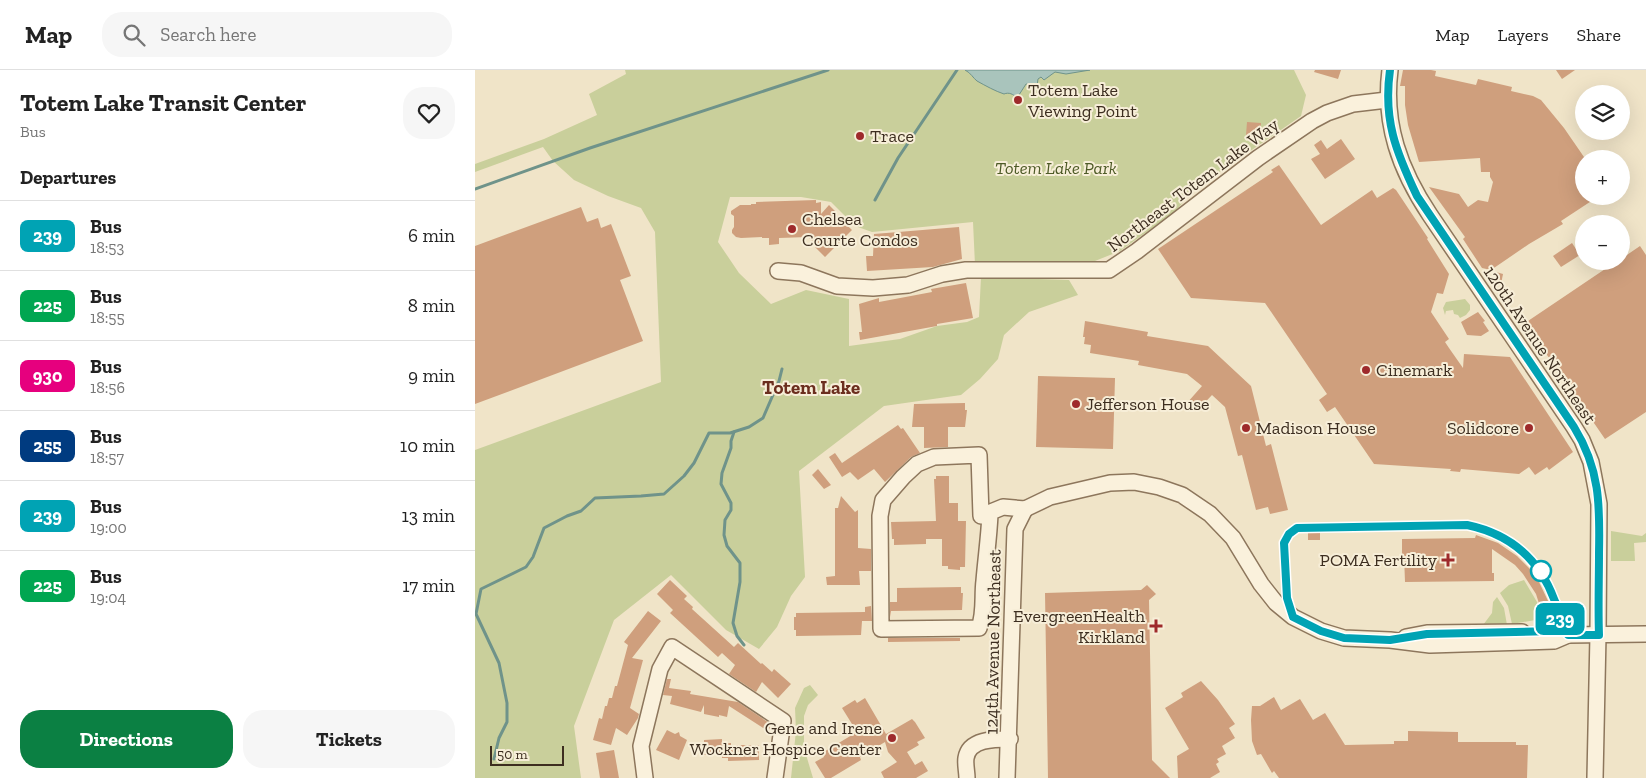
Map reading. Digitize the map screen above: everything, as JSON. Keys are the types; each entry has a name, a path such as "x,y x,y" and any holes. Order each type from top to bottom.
{"street":[{"name":"120th Avenue Northeast","path":"1390,70 1387,100 1395,143 1417,196 1574,427 1587,452 1595,475 1599,504 1599,635 1595,778"},
{"name":"Northeast Totem Lake Way","path":"778,271 801,273 837,286 873,288 908,285 942,274 966,270 1109,270 1137,251 1258,158 1311,121 1333,110 1353,104 1387,100"},
{"path":"997,510 983,581 982,620 979,628 881,629 880,516 883,500 917,464 934,457 979,455 981,516 997,510 1025,509 1050,497 1110,483 1140,483 1182,495 1202,508 1225,529 1277,604 1293,617 1313,628 1344,638 1390,640 1430,645 1554,641 1568,635 1646,634"},
{"name":"124th Avenue Northeast","path":"1007,778 1010,739 1015,529 1025,509"},
{"path":"645,778 641,746 660,669 673,647 783,721 775,778"},
{"path":"967,778 965,759 969,748 978,743 1010,739"}],"green space":[{"name":"Totem Lake Park","path":"625,70 1294,70 1306,95 1301,116 1191,192 1176,211 1120,251 1080,267 975,265 973,222 872,232 855,226 831,202 801,197 730,197 718,242 739,273 771,304 806,290 849,299 849,346 900,339 937,326 967,322 979,317 981,277 1069,280 1078,295 1029,312 1004,335 998,359 980,379 961,395 884,406 799,471 805,577 791,596 777,627 759,649 726,630 671,575 614,620 574,726 581,778 475,778 475,450 661,382 655,232 641,208 608,196 574,180 553,161 543,147 475,172 475,164 544,139 597,115 589,94 626,74"},
{"path":"1465,299 1470,305 1470,310 1466,315 1460,318 1454,314 1453,310 1446,311 1445,315 1443,308 1446,302"},
{"path":"1611,531 1642,536 1646,533 1646,542 1634,543 1635,561 1611,561"},
{"path":"1524,580 1537,602 1541,619 1512,624 1508,606 1500,593 1509,585"},
{"path":"1497,597 1504,608 1507,625 1483,625 1492,613 1493,602"},
{"path":"810,685 818,695 808,705 804,716 804,748 813,778 791,778 796,731 795,708 804,688"}],"water":[{"path":"965,70 1090,70 1066,74 1055,72 1044,80 1041,77 1038,79 1037,86 1026,84 1017,98 1014,95 1004,94 984,85"}],"building":[{"path":"1315,70 1341,70 1338,79 1314,72"},
{"path":"1403,70 1431,70 1436,71 1435,76 1476,85 1478,79 1512,87 1511,91 1533,96 1541,100 1579,150 1575,150 1575,205 1585,205 1561,221 1563,224 1491,270 1482,268 1463,239 1465,237 1429,187 1459,194 1468,207 1478,200 1488,202 1493,182 1490,172 1481,172 1480,158 1419,162 1408,125 1405,86 1400,86"},
{"path":"1556,70 1575,70 1562,79"},
{"path":"1247,122 1261,123 1260,136 1246,135"},
{"path":"1341,139 1355,159 1325,179 1311,159 1320,154 1314,145 1321,140 1327,149"},
{"path":"1279,165 1321,225 1372,190 1377,198 1393,188 1396,190 1449,274 1443,294 1437,293 1431,312 1449,339 1445,342 1449,348 1463,368 1464,354 1510,357 1573,452 1549,470 1547,467 1535,475 1529,467 1519,474 1461,469 1460,472 1450,471 1451,469 1374,464 1335,407 1327,412 1319,400 1327,394 1265,303 1191,298 1158,249 1273,172 1271,170"},
{"name":"Chelsea Courte Condos","path":"816,200 816,203 821,202 821,214 829,205 835,211 833,212 852,230 825,257 808,237 779,238 779,244 769,245 769,238 741,238 736,237 732,233 734,216 731,214 731,211 740,205 751,205 756,204 756,202"},
{"path":"581,207 587,222 598,218 601,228 611,224 631,276 620,280 643,341 475,404 475,246"},
{"name":"Chelsea Courte Condos","path":"959,227 962,259 933,267 867,271 866,256 873,256 874,234"},
{"path":"1572,243 1575,248 1575,258 1561,267 1553,256"},
{"path":"1640,246 1646,255 1646,412 1605,439 1525,323 1604,270 1630,270 1630,253"},
{"path":"1496,272 1503,274 1501,284 1494,282"},
{"path":"966,283 973,318 860,340 859,332 862,332 859,304 879,298 879,302 932,292 931,289"},
{"path":"1478,312 1485,321 1483,322 1489,331 1481,336 1467,335 1461,322"},
{"name":"Madison House","path":"1085,321 1148,332 1147,336 1208,346 1251,386 1266,446 1271,444 1288,510 1270,514 1268,507 1256,510 1242,455 1238,456 1225,407 1212,395 1196,412 1187,403 1202,386 1187,374 1138,365 1139,361 1090,353 1091,345 1084,344"},
{"name":"Jefferson House","path":"1038,376 1115,378 1113,449 1036,447"},
{"path":"965,403 965,410 967,410 965,427 948,427 948,447 924,448 924,427 912,427 914,404"},
{"path":"898,425 901,429 903,428 920,453 911,457 885,482 874,469 858,480 850,472 842,477 829,457 835,453 842,463"},
{"path":"818,469 831,485 824,489 812,475"},
{"path":"936,476 949,476 949,503 958,503 958,521 966,521 965,567 960,567 960,570 948,569 948,566 942,566 942,539 926,539 926,544 894,545 894,539 892,539 891,522 936,521 934,479 936,479"},
{"path":"841,496 855,512 858,510 858,548 871,549 871,571 859,571 860,585 827,585 826,577 835,576 835,508 838,508"},
{"path":"1308,531 1320,531 1320,540 1308,540"},
{"path":"1476,535 1498,543 1517,556 1533,572 1549,603 1552,614 1543,616 1536,594 1523,574 1515,565 1492,549 1494,581 1405,582 1402,539 1475,538"},
{"path":"670,580 687,596 684,599 693,607 692,609 734,647 738,643 761,664 772,672 774,669 791,684 778,698 762,682 756,692 729,674 735,665 722,653 718,657 670,613 673,610 657,594"},
{"path":"1147,585 1156,594 1149,600 1152,760 1170,778 1048,778 1045,593 1141,590"},
{"path":"961,587 961,593 963,593 962,610 891,611 890,617 890,602 897,602 897,588"},
{"path":"871,606 872,621 862,621 861,635 796,636 794,617 796,617 796,613 865,612 865,607"},
{"path":"648,611 661,621 632,658 643,660 630,708 639,714 638,718 627,735 616,728 611,745 593,740 599,718 602,719 605,706 607,706 609,698 612,698 615,686 617,686 628,645 624,642"},
{"path":"888,638 960,638 960,641 888,642"},
{"path":"667,679 671,679 669,688 691,691 690,694 738,702 772,725 768,731 729,706 727,717 719,715 719,717 704,714 704,705 701,712 670,704 672,696 663,695"},
{"path":"1201,681 1218,700 1235,724 1229,728 1235,738 1222,746 1226,754 1217,759 1219,762 1216,764 1220,772 1210,778 1178,778 1177,756 1189,749 1165,708 1183,697 1181,693"},
{"path":"1274,697 1281,710 1300,699 1313,720 1325,713 1345,745 1394,744 1394,741 1408,741 1408,731 1458,732 1458,742 1516,742 1516,745 1528,745 1527,778 1279,778 1274,771 1272,773 1261,754 1257,755 1252,741 1252,706 1260,706"},
{"name":"Gene and Irene Wockner Hospice Center","path":"865,698 886,734 912,719 915,722 925,738 917,742 919,745 907,752 915,765 922,761 928,771 916,778 884,778 881,772 897,762 888,752 885,742 860,757 861,760 831,778 825,778 815,762 824,757 822,753 857,732 842,708 855,700 857,703"},
{"path":"667,730 675,734 679,732 680,736 687,740 679,760 656,750"},
{"path":"722,739 722,743 731,743 731,745 759,745 759,760 728,761 728,758 722,758 722,755 704,755 704,740"},
{"path":"614,750 619,778 600,778 596,753"}],"waterway":[{"path":"475,189 590,148 828,70"},
{"path":"875,200 898,158 957,70"},
{"path":"494,759 499,738 507,722 507,703 499,663 476,614 481,589 526,567 533,557 544,528 581,511 595,498 664,494 684,476 694,463 709,433 730,433 749,427 763,418 779,381 782,369"},
{"path":"734,432 731,448 722,473 721,484 731,503 731,510 725,520 724,535 727,546 740,563 740,582 733,623 737,636 744,645"}],"bus line":[{"name":"239","path":"1390,70 1387,100 1392,132 1407,175 1417,196 1574,427 1582,440 1591,462 1599,504 1599,635 1568,635 1560,625 1560,614 1550,587 1536,564 1527,554 1493,532 1467,525 1302,527 1292,530 1284,543 1287,598 1293,617 1313,628 1332,635 1357,640 1390,640 1427,634 1554,631"}],"place":[{"name":"Totem Lake Viewing Point","path":"1018,100"},
{"name":"Trace","path":"860,136"},
{"name":"Chelsea Courte Condos","path":"792,229"},
{"name":"Cinemark","path":"1366,370"},
{"name":"Jefferson House","path":"1076,404"},
{"name":"Madison House","path":"1246,428"},
{"name":"Solidcore","path":"1529,428"},
{"name":"POMA Fertility","path":"1448,560"},
{"name":"EvergreenHealth Kirkland","path":"1156,626"},
{"name":"Gene and Irene Wockner Hospice Center","path":"892,738"}],"district":[{"name":"Totem Lake","path":"811,387"}]}
